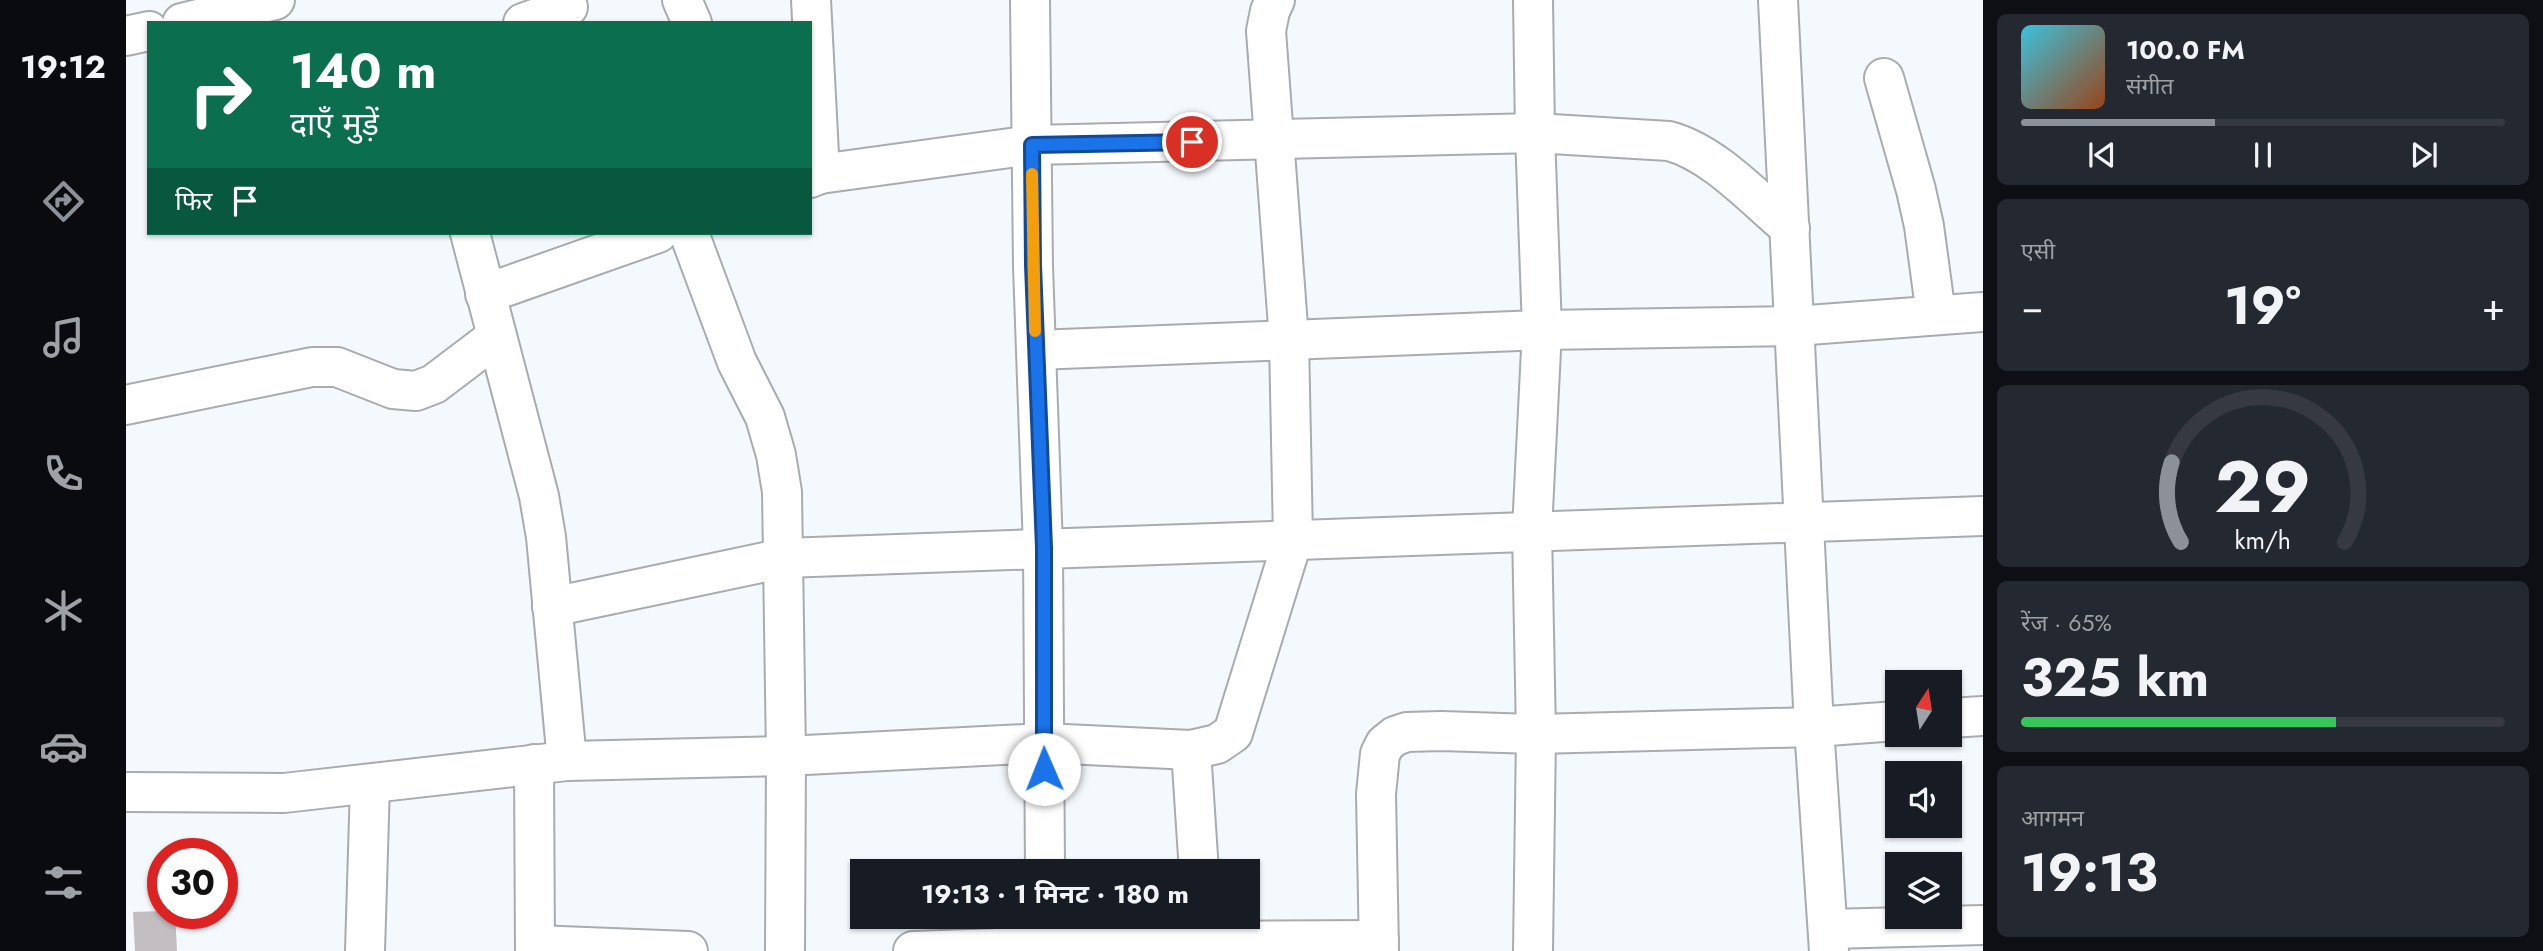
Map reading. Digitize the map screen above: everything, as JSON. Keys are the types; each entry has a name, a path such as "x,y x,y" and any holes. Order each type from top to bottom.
{"street":[{"path":"190,21 275,0"},
{"path":"682,0 691,21"},
{"path":"811,0 811,21"},
{"path":"1030,0 1036,350 1044,548 1045,859"},
{"path":"126,792 284,793 550,763 786,756 1044,743 1191,750 1217,744 1233,733 1293,539 1289,340 1266,31 1275,0"},
{"path":"1533,0 1542,330 1532,530 1536,734 1534,951"},
{"path":"1778,0 1814,727 1828,940 1983,925"},
{"path":"530,21 569,10"},
{"path":"126,36 147,31"},
{"path":"812,44 815,176 1032,145 1535,133 1668,141 1688,146 1711,161 1790,228"},
{"path":"1884,78 1924,226 1936,316"},
{"path":"470,235 539,496 546,537 552,607 550,763 535,948 688,951"},
{"path":"485,294 652,235"},
{"path":"691,235 737,362 765,417 776,456 782,492 786,756 785,951"},
{"path":"1036,350 1542,330 1795,326 1983,312"},
{"path":"126,405 312,367 337,367 393,389 416,391 434,384 496,337"},
{"path":"552,607 784,558 1983,516"},
{"path":"1962,717 1983,716"},
{"path":"913,951 1046,938 1203,936 1379,946 1377,794 1380,754 1385,744 1395,736 1407,732 1536,734 1814,727 1885,722"},
{"path":"1191,750 1198,859"},
{"path":"365,951 370,784"}],"building":[{"path":"133,912 147,912 147,929 176,929 177,951 135,951"}],"slow traffic":[{"path":"1032,174 1035,331"}],"route":[{"path":"1044,769 1044,548 1033,265 1032,145 1192,142"}]}
